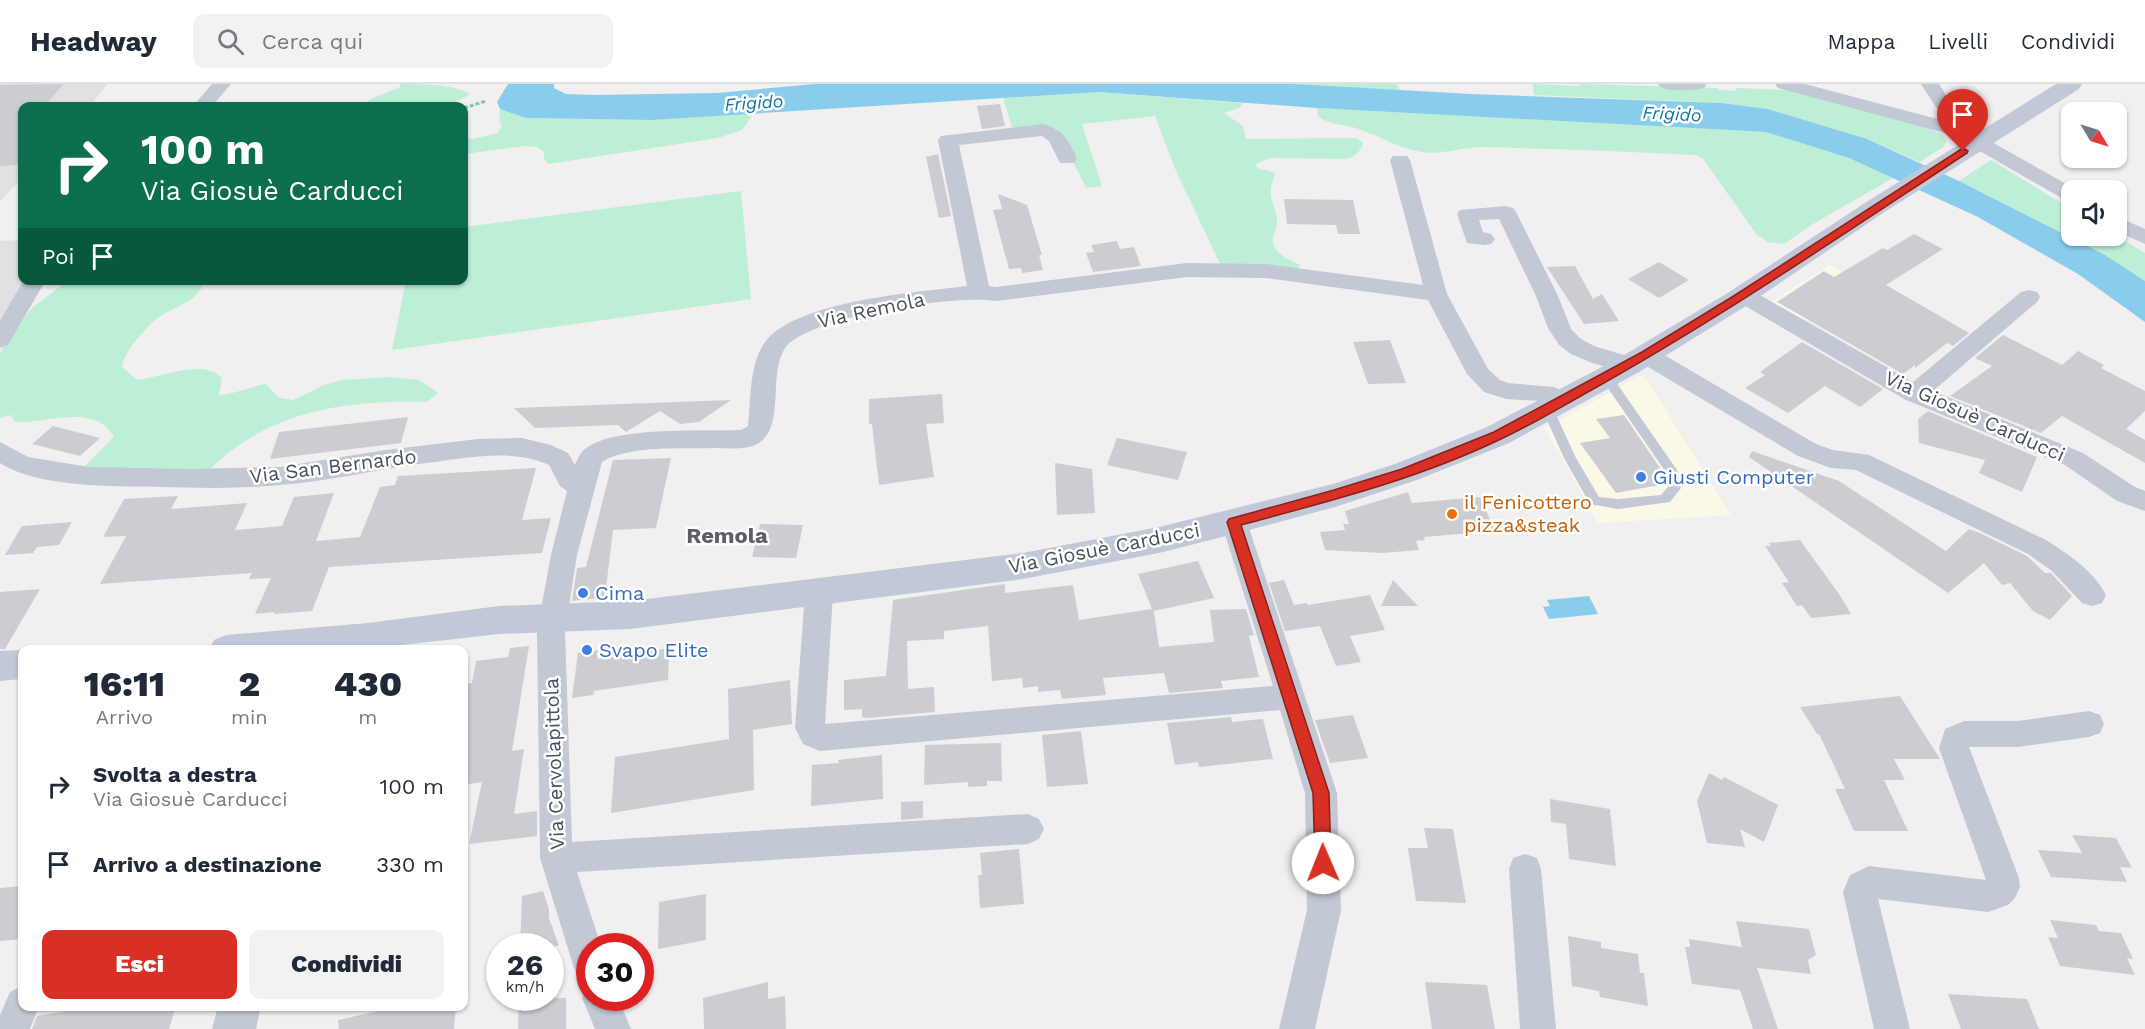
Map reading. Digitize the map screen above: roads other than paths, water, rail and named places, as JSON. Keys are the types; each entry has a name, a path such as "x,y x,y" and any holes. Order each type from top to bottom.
{"main road":[{"name":"Via Giosuè Carducci","path":"326,645 389,642 419,627 552,624 585,627 630,615 1023,566 1159,540 1335,495 1406,472 1498,435 1627,366 1743,295 1877,206 1966,142 2071,84"},
{"name":"Via Giosuè Carducci","path":"456,645 468,640 552,624"},
{"path":"0,666 18,664"}],"street":[{"path":"206,102 222,84"},
{"path":"1667,84 1698,84"},
{"path":"1768,84 1784,84 1966,142 2061,190"},
{"path":"1930,84 1966,142"},
{"path":"1067,159 1058,137 1052,131 1042,130 948,140 979,291 995,294 1198,270 1266,271 1436,294"},
{"path":"1400,159 1436,294 1479,374 1492,386 1506,391 1546,393 1555,405"},
{"path":"1484,239 1474,238 1467,214 1506,212 1548,298 1553,316 1566,338 1574,345 1627,366 1807,450 1831,459 1860,461 2037,547 2062,564 2092,596"},
{"path":"2127,228 2145,238"},
{"path":"0,340 32,285"},
{"name":"Via Remola","path":"552,624 564,555 587,465 594,454 606,448 659,440 745,439 755,434 760,427 766,374 774,344 794,328 825,316 852,310 979,291"},
{"name":"Via Giosuè Carducci","path":"1743,295 1914,394 2074,459 2126,494 2145,501"},
{"path":"1914,394 2029,297"},
{"name":"Via San Bernardo","path":"0,450 22,465 89,476 191,478 280,477 467,449 522,447 542,451 559,459 573,484 581,488"},
{"path":"1234,522 1321,793 1324,910 1297,1029"},
{"path":"819,593 810,728 814,735 820,738 1277,698 1283,695 1288,688"},
{"name":"Via Cervolapittola","path":"552,624 556,858 580,933"},
{"path":"1892,1029 1860,892 1862,886 1869,882 1988,896 1996,894 2003,887 2003,878 1954,748 1956,738 1964,734 2018,734 2089,724"},
{"path":"556,858 1028,830"},
{"path":"1525,869 1538,1029"},
{"path":"12,1029 19,1011"},
{"path":"234,1029 239,1011"},
{"path":"605,1011 613,1029"}],"lane":[{"path":"1555,405 1570,458 1595,501 1618,504 1665,499 1675,488 1674,473 1627,366"}],"water":[{"name":"Frigido","path":"508,84 554,84 554,88 566,94 594,95 717,93 815,84 1294,84 1470,94 1721,103 1768,109 1867,139 1959,181 2061,233 2061,246 2087,246 2105,255 2145,281 2145,322 2078,274 1978,217 1849,158 1766,132 1317,108 1099,92 652,120 526,118 500,109 497,102"},
{"path":"1589,596 1598,614 1549,619 1543,607 1550,606 1547,600"}],"place":[{"name":"Giusti Computer","path":"1641,477"},
{"name":"il Fenicottero pizza&steak","path":"1452,514"},
{"name":"Cima","path":"583,593"},
{"name":"Svapo Elite","path":"587,650"}],"district":[{"name":"Remola","path":"727,535"}]}
